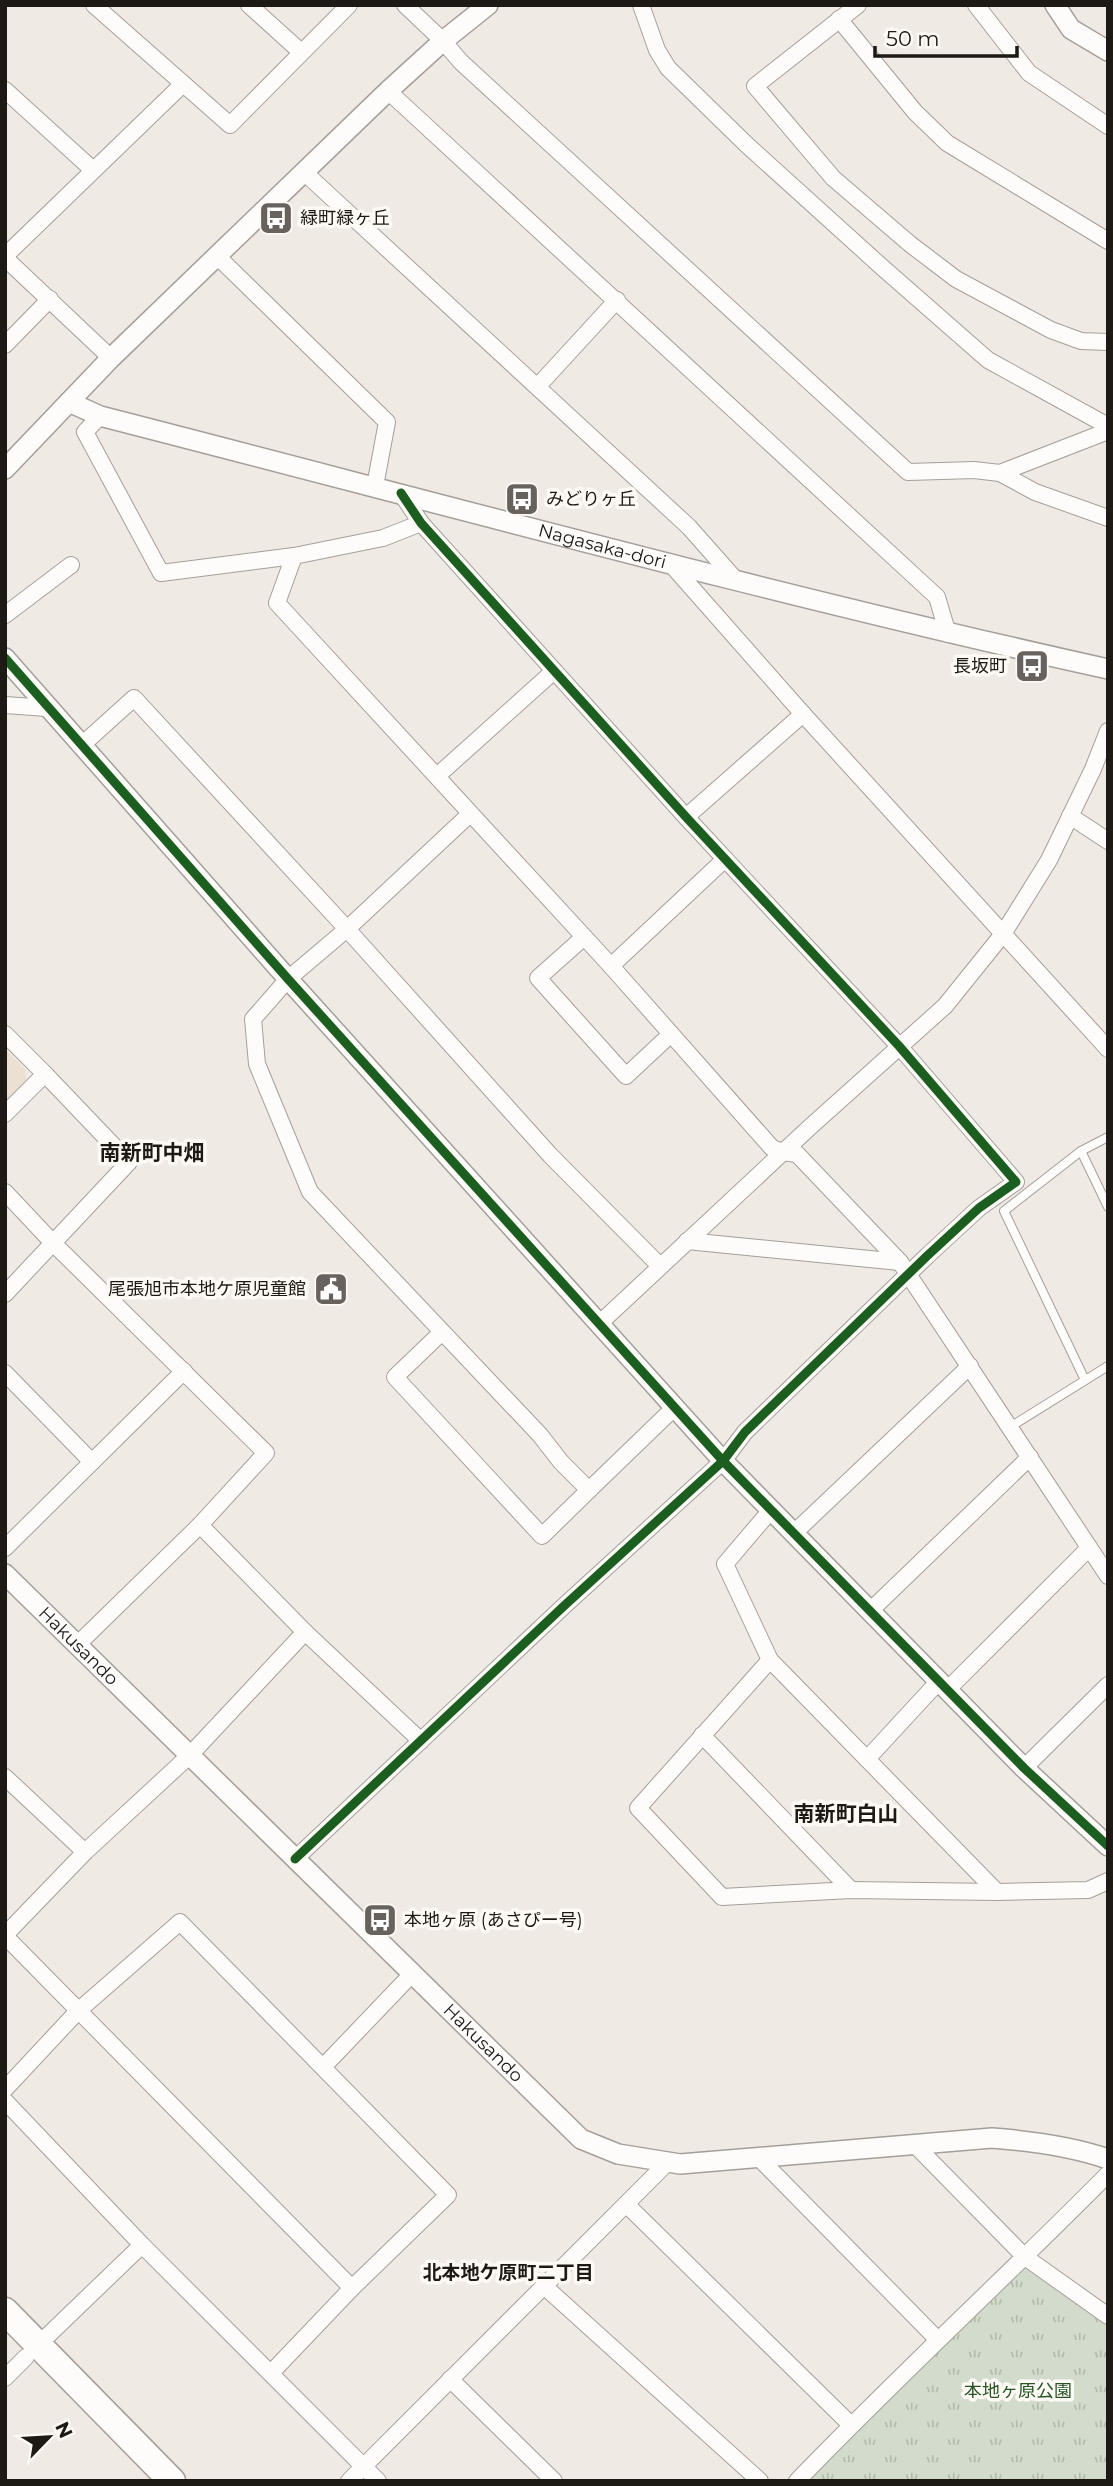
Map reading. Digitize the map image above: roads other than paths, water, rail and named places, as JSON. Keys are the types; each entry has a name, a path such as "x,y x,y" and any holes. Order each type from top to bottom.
{"highway":[{"path":"5,2311 32,2351 147,2481"},
{"path":"5,2336 32,2351 172,2481"}],"street":[{"path":"94,5 230,125 349,5"},
{"path":"248,5 301,52"},
{"path":"405,5 482,81 908,472 974,470 1000,473 1035,492 1108,518"},
{"path":"5,469 111,358 217,256 443,41 488,5"},
{"path":"641,5 657,50 668,68 747,145 988,360 1108,428"},
{"path":"858,5 755,86 833,178 910,244 956,279 1051,330 1081,341 1108,342"},
{"path":"976,5 1030,73 1108,125"},
{"path":"1055,5 1072,29 1108,51"},
{"path":"839,19 915,112 947,142 1108,241"},
{"path":"111,358 5,257 183,84"},
{"path":"5,90 93,170"},
{"path":"388,92 937,597 948,634"},
{"path":"305,173 689,527 736,579"},
{"path":"217,256 387,422 374,486"},
{"path":"5,345 50,299"},
{"path":"538,386 617,300"},
{"name":"Nagasaka-dori","path":"69,402 100,415 948,634 1108,669"},
{"path":"100,415 85,432 161,573 294,556 383,538 421,523"},
{"path":"1000,473 1108,428"},
{"path":"295,1859 723,1461 745,1432 905,1269 979,1208 1014,1193 1016,1182 899,1046 725,859 421,523 401,493"},
{"path":"294,556 277,603 611,966 772,1148 797,1154 905,1269 1108,1576"},
{"path":"669,562 803,714 1108,1049"},
{"path":"5,615 71,565"},
{"path":"5,658 288,979 723,1461 1024,1768 1108,1846"},
{"path":"437,776 554,671"},
{"path":"83,744 134,698 550,1155 660,1266"},
{"path":"5,705 47,708"},
{"path":"687,817 803,714"},
{"path":"599,1324 783,1152 945,1006 1003,933 1049,860 1103,756 1108,731"},
{"path":"470,814 347,929 288,979 253,1019 257,1064 310,1192 540,1434 561,1462 589,1490"},
{"path":"1070,816 1108,841"},
{"path":"611,966 725,859"},
{"path":"584,937 538,978 626,1076 671,1034"},
{"path":"5,1034 129,1162 5,1294"},
{"path":"5,1114 45,1074"},
{"path":"5,1192 53,1243 267,1453 200,1525 77,1644"},
{"path":"687,1241 905,1269"},
{"path":"442,1332 395,1377 542,1536 675,1408"},
{"path":"794,1533 970,1366"},
{"path":"5,1548 184,1371"},
{"path":"5,1373 92,1462"},
{"path":"870,1611 1030,1457"},
{"path":"771,1510 725,1564 770,1660 997,1892"},
{"path":"200,1525 305,1632 421,1741"},
{"path":"867,1759 1089,1548"},
{"name":"Hakusando","path":"5,1574 581,2139 618,2154 680,2164 992,2138 1030,2141 1108,2158"},
{"path":"305,1632 189,1756 85,1852 5,1936 352,2288"},
{"path":"770,1660 638,1808 722,1897 850,1890 1088,1890 1108,1881"},
{"path":"1024,1768 1108,1685"},
{"path":"702,1735 850,1890"},
{"path":"6,1780 85,1852"},
{"path":"5,2089 78,2011 180,1922 449,2195 352,2288 271,2373"},
{"path":"323,2067 412,1974"},
{"path":"5,2101 142,2245 377,2481"},
{"path":"915,2144 1025,2258 1108,2316"},
{"path":"758,2157 937,2339"},
{"path":"349,2481 668,2162"},
{"path":"797,2481 937,2339 1025,2258 1108,2174"},
{"path":"627,2205 851,2424"},
{"path":"5,2378 142,2245"},
{"path":"544,2286 760,2481"},
{"path":"450,2379 554,2481"}],"lane":[{"path":"1085,1380 1003,1211 1014,1193 1108,1137"},
{"path":"1081,1151 1108,1207"},
{"path":"1010,1427 1108,1366"}],"place":[{"name":"緑町緑ヶ丘","path":"276,218"},
{"name":"みどりヶ丘","path":"522,499"},
{"name":"長坂町","path":"1032,666"},
{"name":"尾張旭市本地ケ原児童館","path":"331,1289"},
{"name":"本地ヶ原 (あさぴー号)","path":"380,1920"}],"district":[{"name":"南新町中畑","path":"152,1153"},
{"name":"南新町白山","path":"846,1814"},
{"name":"北本地ケ原町二丁目","path":"508,2272"}],"park label":[{"name":"本地ヶ原公園","path":"1018,2391"}]}
